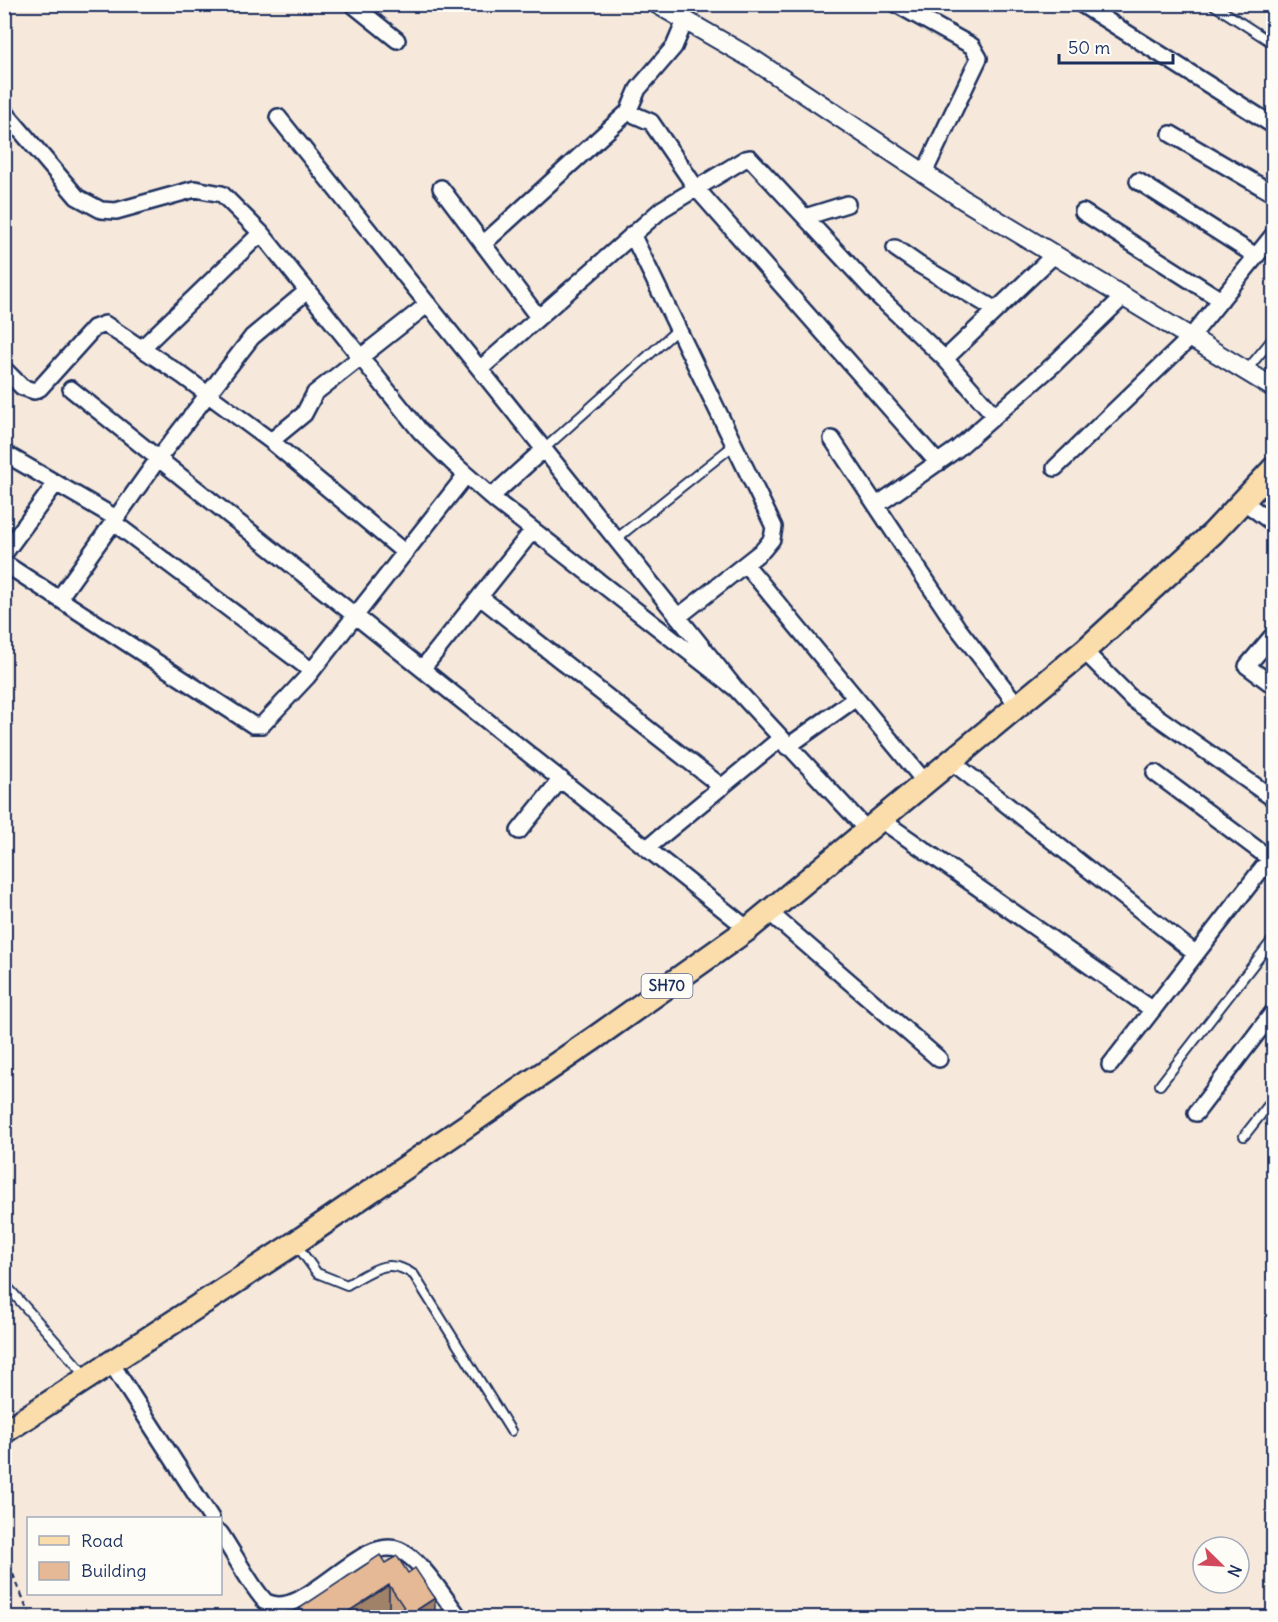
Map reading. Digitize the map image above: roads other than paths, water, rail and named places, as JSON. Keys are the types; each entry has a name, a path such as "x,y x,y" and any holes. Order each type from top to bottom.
{"main road":[{"name":"SH70","path":"4,1432 295,1243 596,1037 748,929 1084,651 1213,533 1274,468"}],"street":[{"path":"352,4 397,40"},
{"path":"657,4 763,66 924,173 1054,255 1274,388"},
{"path":"896,4 972,46 979,58 924,173"},
{"path":"1081,4 1274,126"},
{"path":"483,244 628,112 638,89 674,47 685,21"},
{"path":"4,111 77,197 88,206 116,211 195,189 222,194 261,233 420,431 491,497 735,688"},
{"path":"628,112 651,122 696,188 938,463"},
{"path":"278,117 735,688 783,743 874,825 1153,1010"},
{"path":"1172,134 1274,194"},
{"path":"480,369 662,209 750,158 878,296 945,359 995,416"},
{"path":"1138,181 1256,256"},
{"path":"441,188 538,317"},
{"path":"805,216 847,204"},
{"path":"1083,213 1221,300"},
{"path":"142,348 261,233"},
{"path":"632,234 774,527 772,539 746,565 678,617"},
{"path":"1055,468 1190,338 1274,234"},
{"path":"895,248 996,310"},
{"path":"945,359 1054,255"},
{"path":"60,597 158,459 252,337 307,291"},
{"path":"877,505 938,463 995,416 1123,297"},
{"path":"271,441 304,414 315,393 428,304"},
{"path":"4,369 22,387 34,391 40,388 94,328 105,324 271,441 404,552"},
{"path":"70,389 748,929"},
{"path":"832,439 957,627 1018,706"},
{"path":"491,497 544,449"},
{"path":"4,453 114,520 312,671"},
{"path":"4,563 60,597 254,725 262,725 312,671 466,475"},
{"path":"4,555 56,483"},
{"path":"1243,501 1274,524"},
{"path":"422,669 533,530"},
{"path":"746,565 925,782"},
{"path":"480,597 722,787"},
{"path":"1274,634 1247,666 1274,686"},
{"path":"1084,651 1132,699 1274,799"},
{"path":"647,848 722,787 783,743 856,698"},
{"path":"951,761 1196,954"},
{"path":"1110,1065 1271,855 1155,773"},
{"path":"519,831 561,779"},
{"path":"769,912 939,1059"},
{"path":"1196,1113 1274,1011"},
{"path":"111,1363 210,1517"},
{"path":"222,1536 262,1597 275,1607 278,1613 295,1607 369,1556 389,1548 397,1549 413,1558 460,1617"}],"lane":[{"path":"1212,4 1274,44"},
{"path":"544,449 678,329"},
{"path":"1246,372 1274,337"},
{"path":"616,538 734,445"},
{"path":"1160,1085 1274,938"},
{"path":"1244,1136 1274,1098"},
{"path":"295,1243 317,1274 347,1285 380,1266 402,1266 414,1275 511,1431"},
{"path":"4,1283 88,1378"}]}
